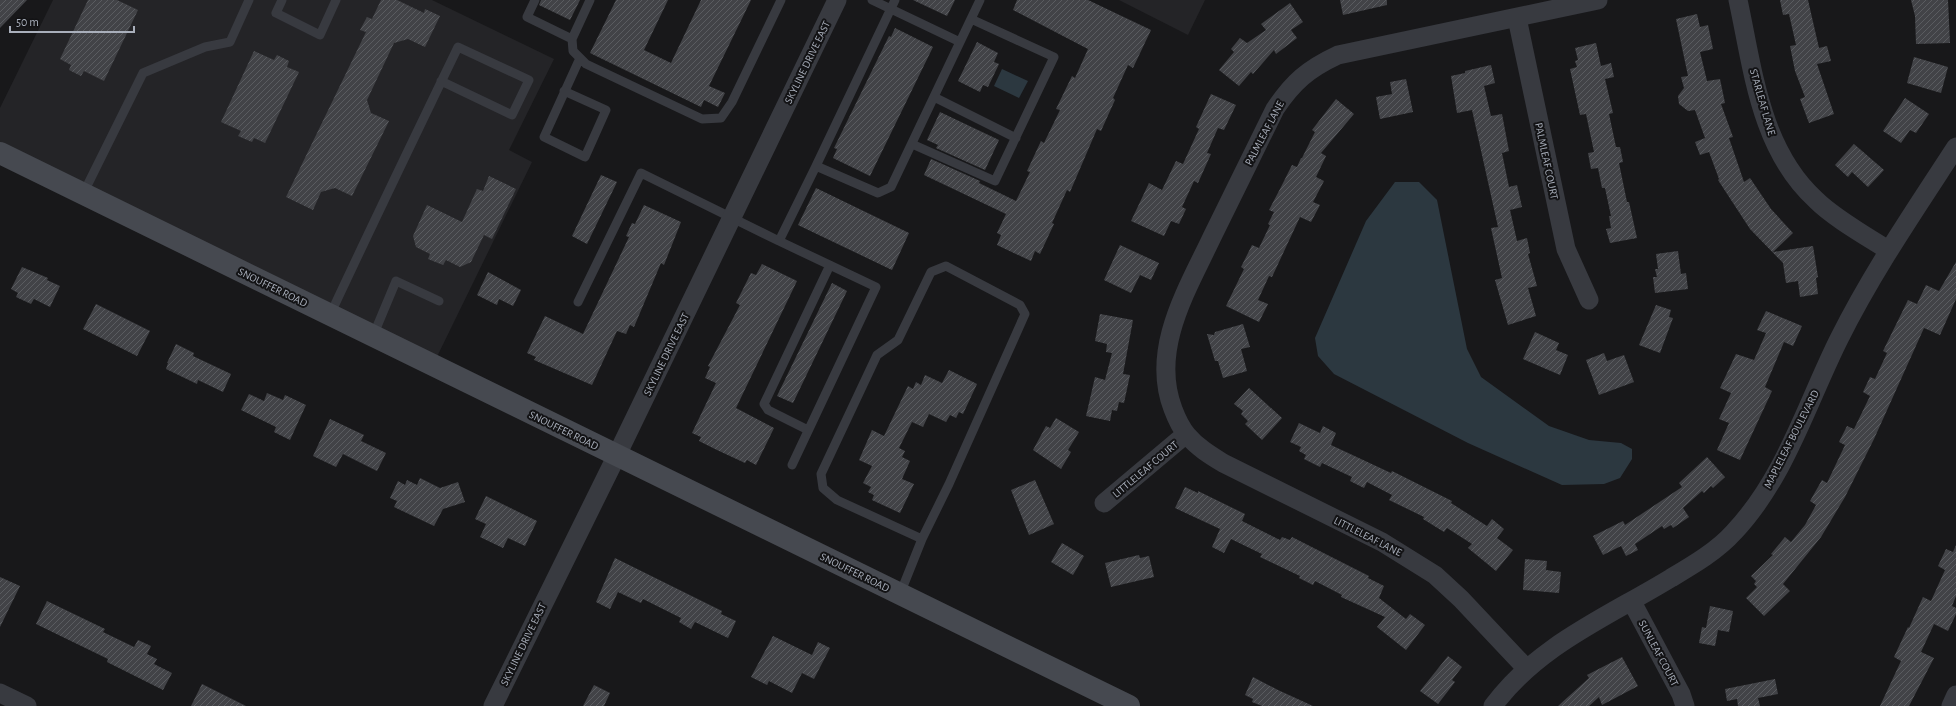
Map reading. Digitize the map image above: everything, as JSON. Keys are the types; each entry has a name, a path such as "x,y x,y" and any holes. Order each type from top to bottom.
{"main road":[{"name":"SNOUFFER ROAD","path":"0,153 1129,706"}],"street":[{"name":"SKYLINE DRIVE EAST","path":"493,706 617,455 837,0"},
{"name":"PALMLEAF LANE","path":"1186,434 1175,414 1167,388 1165,354 1172,324 1275,109 1287,91 1301,76 1319,64 1338,56 1598,0"},
{"name":"STARLEAF LANE","path":"1738,0 1760,101 1767,126 1780,153 1794,176 1816,201 1888,250"},
{"name":"PALMLEAF COURT","path":"1517,18 1566,249 1590,300"},
{"name":"MAPLELEAF BOULEVARD","path":"1493,706 1506,688 1526,668 1556,645 1632,602 1703,559 1734,533 1757,504 1788,448 1832,354 1859,301 1888,250 1956,147"},
{"name":"LITTLELEAF COURT","path":"1104,503 1186,434"},
{"name":"LITTLELEAF LANE","path":"1186,434 1202,450 1223,463 1382,542 1435,575 1461,599 1526,668"},
{"name":"SUNLEAF COURT","path":"1632,602 1681,694 1685,706"},
{"path":"0,693 27,706"},
{"path":"1951,706 1956,695"}],"lane":[{"path":"83,194 143,73 205,47 230,42 249,0"},
{"path":"282,0 276,13 320,35 336,0"},
{"path":"535,0 527,17 572,39"},
{"path":"590,0 572,39 573,51 586,64 702,119 721,118 732,102 781,0"},
{"path":"872,0 960,42"},
{"path":"779,241 895,0"},
{"path":"816,166 878,193 891,187 980,0"},
{"path":"912,144 995,182 1016,138 1054,57 971,19"},
{"path":"330,315 441,81 458,47 529,80 512,115 441,81"},
{"path":"564,91 606,110 585,157 544,137 564,91 580,58"},
{"path":"934,97 1016,138"},
{"path":"578,302 641,173 731,218 876,287 792,465"},
{"path":"808,430 768,410 764,404 830,265"},
{"path":"900,594 922,539 949,484 1024,314 1020,305 946,266 931,272 898,340 877,354 821,474 823,488 837,500 922,539"},
{"path":"373,336 396,281 439,301"}],"shaded area":[{"path":"53,0 432,0 554,59 509,150 532,162 431,369 0,158 0,108"},
{"path":"1119,0 1205,0 1188,35"},
{"path":"1002,69 1028,81 1019,98 994,86"},
{"path":"1395,182 1419,182 1437,200 1467,349 1481,377 1549,426 1589,440 1621,443 1632,449 1632,459 1620,478 1604,484 1562,485 1468,443 1334,374 1318,356 1315,338 1366,221"}],"building":[{"path":"0,0 27,0 0,28"},
{"path":"88,0 117,0 138,10 104,81 84,71 81,76 69,70 71,65 60,59"},
{"path":"381,0 397,0 424,13 425,9 440,16 425,47 408,39 394,43 367,100 371,113 389,121 352,196 335,188 321,192 313,210 286,197 366,32 360,30 367,17 372,19"},
{"path":"541,0 580,0 570,20 539,5"},
{"path":"616,0 668,0 644,50 671,63 701,0 751,0 709,86 725,93 718,107 704,100 701,107 590,53"},
{"path":"913,0 955,0 947,16"},
{"path":"1017,0 1088,0 1151,30 1133,68 1128,65 1113,98 1115,100 1101,131 1097,129 1070,192 1067,190 1052,223 1054,224 1040,254 1035,251 1031,261 997,245 1001,235 997,233 1006,214 924,175 931,159 980,181 979,183 1016,201 1030,172 1027,171 1041,141 1044,143 1060,110 1056,109 1072,76 1075,78 1088,49 1013,10"},
{"path":"1340,0 1387,0 1387,5 1343,15"},
{"path":"1780,0 1808,0 1819,48 1827,46 1831,61 1817,64 1834,114 1809,123 1800,99 1805,97 1795,71 1790,46 1796,45 1789,14 1783,15"},
{"path":"1911,0 1948,0 1950,43 1916,44 1915,16"},
{"path":"1290,3 1303,22 1291,30 1297,38 1276,54 1274,50 1253,74 1251,72 1239,86 1219,70 1234,52 1231,49 1240,38 1247,43 1266,30 1261,24"},
{"path":"1697,14 1700,27 1708,25 1713,49 1700,52 1707,81 1720,79 1725,103 1721,104 1733,137 1729,138 1744,182 1750,178 1771,209 1793,233 1773,252 1813,246 1818,277 1816,278 1818,294 1800,297 1798,281 1786,283 1783,263 1750,229 1718,180 1719,179 1709,152 1700,155 1695,142 1705,138 1695,110 1688,111 1679,104 1678,96 1684,88 1681,77 1688,76 1676,19"},
{"path":"895,28 933,47 870,176 833,158 837,149 834,148 889,36 891,37"},
{"path":"977,42 998,53 994,62 999,64 988,87 983,85 980,92 958,81"},
{"path":"1596,43 1601,66 1611,63 1614,77 1605,79 1613,113 1609,114 1616,147 1620,147 1623,162 1619,163 1627,202 1629,202 1637,238 1610,243 1606,229 1611,228 1609,216 1611,216 1605,188 1602,188 1598,168 1591,169 1588,153 1594,152 1586,114 1580,115 1570,69 1577,67 1575,61 1578,60 1575,48"},
{"path":"254,51 274,60 277,55 289,61 287,67 299,72 265,143 254,138 252,142 238,136 241,131 221,122"},
{"path":"1914,57 1948,67 1941,93 1907,83"},
{"path":"1491,65 1495,83 1484,86 1491,116 1502,114 1509,151 1502,153 1509,187 1517,185 1522,207 1510,210 1517,241 1527,238 1530,253 1528,254 1537,286 1528,288 1536,316 1508,325 1495,280 1502,278 1491,228 1498,227 1472,110 1457,113 1451,76"},
{"path":"1406,79 1413,112 1380,119 1376,97 1392,94 1390,82"},
{"path":"1211,94 1236,105 1224,130 1218,128 1207,153 1211,154 1198,183 1194,181 1182,207 1186,209 1179,224 1171,221 1164,236 1131,221 1149,183 1162,190 1176,161 1183,164 1199,129 1196,127"},
{"path":"1905,98 1929,114 1916,133 1910,130 1901,143 1883,131"},
{"path":"1336,99 1354,114 1321,153 1326,156 1316,177 1324,181 1313,202 1320,205 1311,222 1300,217 1272,277 1269,276 1258,300 1268,304 1259,322 1226,306 1244,269 1241,267 1252,245 1259,248 1270,225 1268,224 1274,212 1269,210 1292,165 1297,167 1315,132 1312,130"},
{"path":"940,112 999,140 985,170 936,148 938,145 927,140"},
{"path":"1854,144 1884,170 1868,187 1852,172 1848,177 1835,165"},
{"path":"601,175 617,182 587,244 572,236"},
{"path":"489,176 516,189 492,239 484,235 471,262 460,267 446,260 443,265 428,259 430,254 416,247 413,236 427,205 462,222 477,189 483,191"},
{"path":"816,188 909,233 892,270 798,225"},
{"path":"644,205 681,222 664,265 661,263 634,327 630,325 626,334 617,331 592,385 534,360 536,357 527,353 545,316 583,334 629,237 626,236 632,223 635,224"},
{"path":"1120,245 1159,263 1151,280 1140,275 1131,293 1104,280"},
{"path":"1678,251 1681,274 1686,273 1688,289 1655,293 1653,277 1657,277 1655,269 1658,269 1656,254"},
{"path":"1956,262 1956,299 1940,335 1924,328 1874,439 1845,497 1821,537 1783,584 1790,591 1764,616 1746,598 1757,587 1754,584 1756,581 1751,576 1773,555 1771,554 1785,537 1791,542 1805,525 1816,505 1810,501 1822,480 1827,483 1845,445 1839,442 1847,426 1854,429 1870,396 1863,392 1870,377 1875,379 1887,353 1883,351 1908,300 1917,304 1926,285 1939,291"},
{"path":"762,264 797,281 736,408 774,428 756,465 747,460 745,463 699,441 701,437 692,433 716,383 705,378 710,367 708,366 740,305 736,303 751,273 756,275"},
{"path":"22,267 48,278 47,280 60,286 50,307 34,299 31,304 16,297 18,293 11,289"},
{"path":"488,272 521,290 513,306 499,299 497,305 477,295"},
{"path":"832,283 847,291 793,403 777,396"},
{"path":"96,304 150,331 137,356 83,329"},
{"path":"1656,305 1671,310 1669,317 1673,318 1660,353 1639,345"},
{"path":"1766,311 1802,326 1793,346 1784,342 1765,387 1772,391 1740,460 1717,450 1729,423 1719,419 1731,393 1720,388 1736,354 1754,360 1766,333 1757,330"},
{"path":"1100,314 1133,320 1123,374 1130,375 1124,403 1119,402 1117,411 1112,410 1110,421 1086,416 1095,377 1105,380 1112,353 1106,352 1107,344 1095,341"},
{"path":"1243,324 1250,347 1241,349 1247,371 1223,378 1218,361 1215,361 1207,334 1214,335 1215,332"},
{"path":"1535,332 1559,343 1556,350 1568,355 1560,375 1523,359"},
{"path":"176,344 194,353 193,356 231,374 223,392 198,380 197,384 166,369 167,363"},
{"path":"1604,353 1607,361 1624,355 1634,382 1599,395 1586,360"},
{"path":"949,370 977,384 963,414 959,412 956,418 950,415 946,422 929,414 923,427 912,422 899,448 905,451 902,457 910,461 902,479 914,484 900,513 872,500 874,495 868,492 871,487 863,483 872,466 859,460 872,430 884,436 908,386 913,389 916,382 921,385 925,375 942,383"},
{"path":"1249,388 1282,418 1262,440 1245,424 1248,421 1241,414 1243,411 1234,404"},
{"path":"267,393 283,400 285,395 306,405 290,440 274,432 276,427 241,410 249,394 264,401"},
{"path":"1056,418 1079,432 1068,450 1071,452 1061,469 1033,450 1046,426 1050,428"},
{"path":"330,419 364,435 361,441 386,453 377,471 343,454 336,467 313,456"},
{"path":"1299,423 1320,433 1323,426 1336,433 1331,445 1391,473 1392,471 1452,501 1451,503 1487,526 1492,519 1504,529 1497,538 1513,550 1496,571 1468,548 1472,544 1447,528 1444,532 1423,519 1424,517 1389,500 1392,495 1367,482 1364,488 1350,481 1352,477 1322,463 1320,467 1304,459 1306,455 1299,451 1301,447 1290,442"},
{"path":"1707,457 1725,477 1713,488 1711,486 1704,493 1702,491 1683,508 1689,517 1673,528 1671,525 1664,529 1662,526 1635,544 1638,550 1626,556 1621,546 1603,555 1593,536 1623,521 1625,525 1682,487 1679,483"},
{"path":"420,478 440,488 458,482 465,502 443,509 434,526 394,507 397,501 390,498 398,481 405,485 407,480 417,485"},
{"path":"1035,480 1054,524 1029,535 1011,490"},
{"path":"1185,487 1198,493 1198,491 1245,514 1242,521 1280,540 1282,537 1290,540 1292,537 1369,576 1368,578 1384,586 1379,598 1406,619 1410,614 1425,625 1406,650 1377,627 1385,617 1341,597 1342,595 1315,581 1313,585 1299,578 1300,576 1260,557 1262,554 1231,539 1224,553 1212,547 1220,529 1175,508"},
{"path":"486,496 537,521 525,546 508,538 503,548 480,537 486,524 475,519"},
{"path":"1062,543 1084,556 1073,575 1051,562"},
{"path":"1956,545 1956,596 1952,606 1956,608 1956,614 1948,631 1934,624 1921,652 1934,658 1909,706 1880,706 1901,661 1894,657 1908,627 1909,628 1923,597 1931,601 1945,570 1938,566 1946,549 1953,552"},
{"path":"1139,555 1140,558 1149,556 1154,577 1111,587 1105,563"},
{"path":"615,558 722,611 721,614 736,621 728,638 695,622 691,629 679,622 681,618 643,599 641,603 618,592 610,609 596,602"},
{"path":"1525,559 1547,561 1546,570 1561,572 1559,593 1523,590"},
{"path":"0,577 20,586 0,627"},
{"path":"47,601 105,629 103,632 134,647 138,640 151,646 147,654 157,659 154,664 172,673 163,690 107,662 108,659 36,624"},
{"path":"1710,606 1733,611 1729,632 1718,630 1715,646 1699,643 1702,627 1706,628"},
{"path":"773,636 812,655 818,642 830,648 814,679 802,673 792,693 769,681 767,685 751,677"},
{"path":"1448,656 1462,667 1452,680 1455,682 1438,704 1420,691"},
{"path":"1622,657 1638,686 1602,705 1599,697 1589,706 1558,706 1589,678 1587,675"},
{"path":"1253,677 1313,706 1262,706 1252,702 1253,699 1245,695"},
{"path":"1775,679 1778,694 1758,698 1760,706 1738,706 1737,699 1727,701 1725,689"},
{"path":"202,684 246,706 191,706"},
{"path":"594,685 610,693 604,706 583,706"}]}
